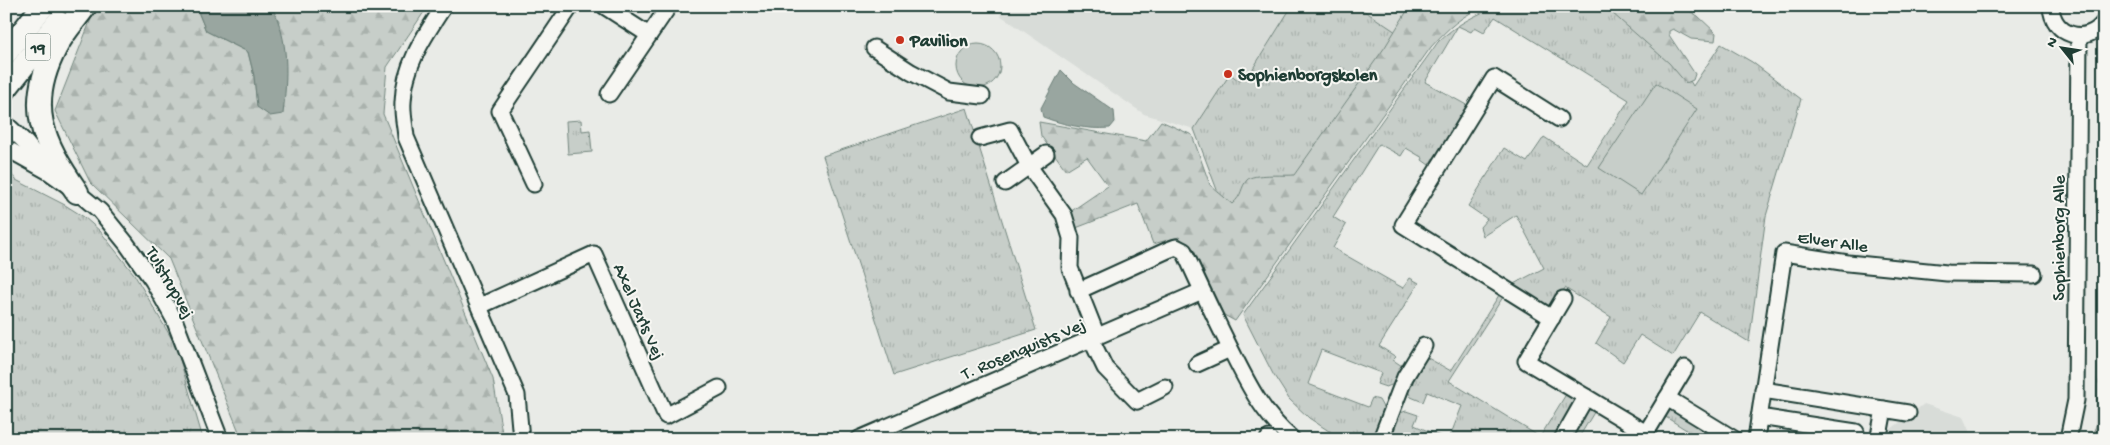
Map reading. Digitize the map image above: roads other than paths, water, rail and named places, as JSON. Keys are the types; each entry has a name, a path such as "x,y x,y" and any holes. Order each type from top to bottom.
{"highway":[{"path":"6,53 43,6"},
{"name":"19","path":"6,88 70,6"},
{"path":"77,192 56,162 44,134 39,107 42,78 56,46 85,6"}],"street":[{"path":"444,6 421,40 408,70 403,102 406,137 517,395 521,439"},
{"path":"534,184 500,111 571,6"},
{"path":"604,6 649,35"},
{"path":"610,94 669,6"},
{"path":"2047,7 2056,24 2070,35 2079,36 2094,32 2104,22"},
{"name":"Sophienborg Alle","path":"2068,439 2076,400 2079,36"},
{"path":"874,48 949,92 982,96"},
{"path":"1552,318 1403,225 1494,78 1559,119"},
{"name":"Tulstrupvej","path":"6,124 26,143 49,172"},
{"path":"980,138 1010,130 1029,166 1064,214 1071,238 1070,268 1105,368 1137,401 1165,387"},
{"name":"Tulstrupvej","path":"6,148 49,172 100,211 153,280 174,319 220,439"},
{"path":"1005,182 1046,154"},
{"path":"1078,291 1176,247 1184,252 1248,385 1261,407 1278,427 1292,439"},
{"name":"Elver Alle","path":"1756,439 1784,253 1848,263 1947,272 2034,274"},
{"name":"Axel Jarls Vej","path":"480,306 594,254 666,416 719,388"},
{"name":"T. Rosenquists Vej","path":"859,439 1202,291"},
{"path":"1563,299 1526,360 1646,433 1686,368"},
{"path":"1381,439 1405,378 1424,346"},
{"path":"1197,364 1230,349"},
{"path":"1763,390 1908,413"},
{"path":"1562,439 1586,397"},
{"path":"1667,398 1734,439"},
{"path":"1880,436 1884,409"},
{"path":"1759,417 1856,432"}],"place":[{"name":"Pavilion","path":"900,40"},
{"name":"Sophienborgskolen","path":"1228,74"}]}
